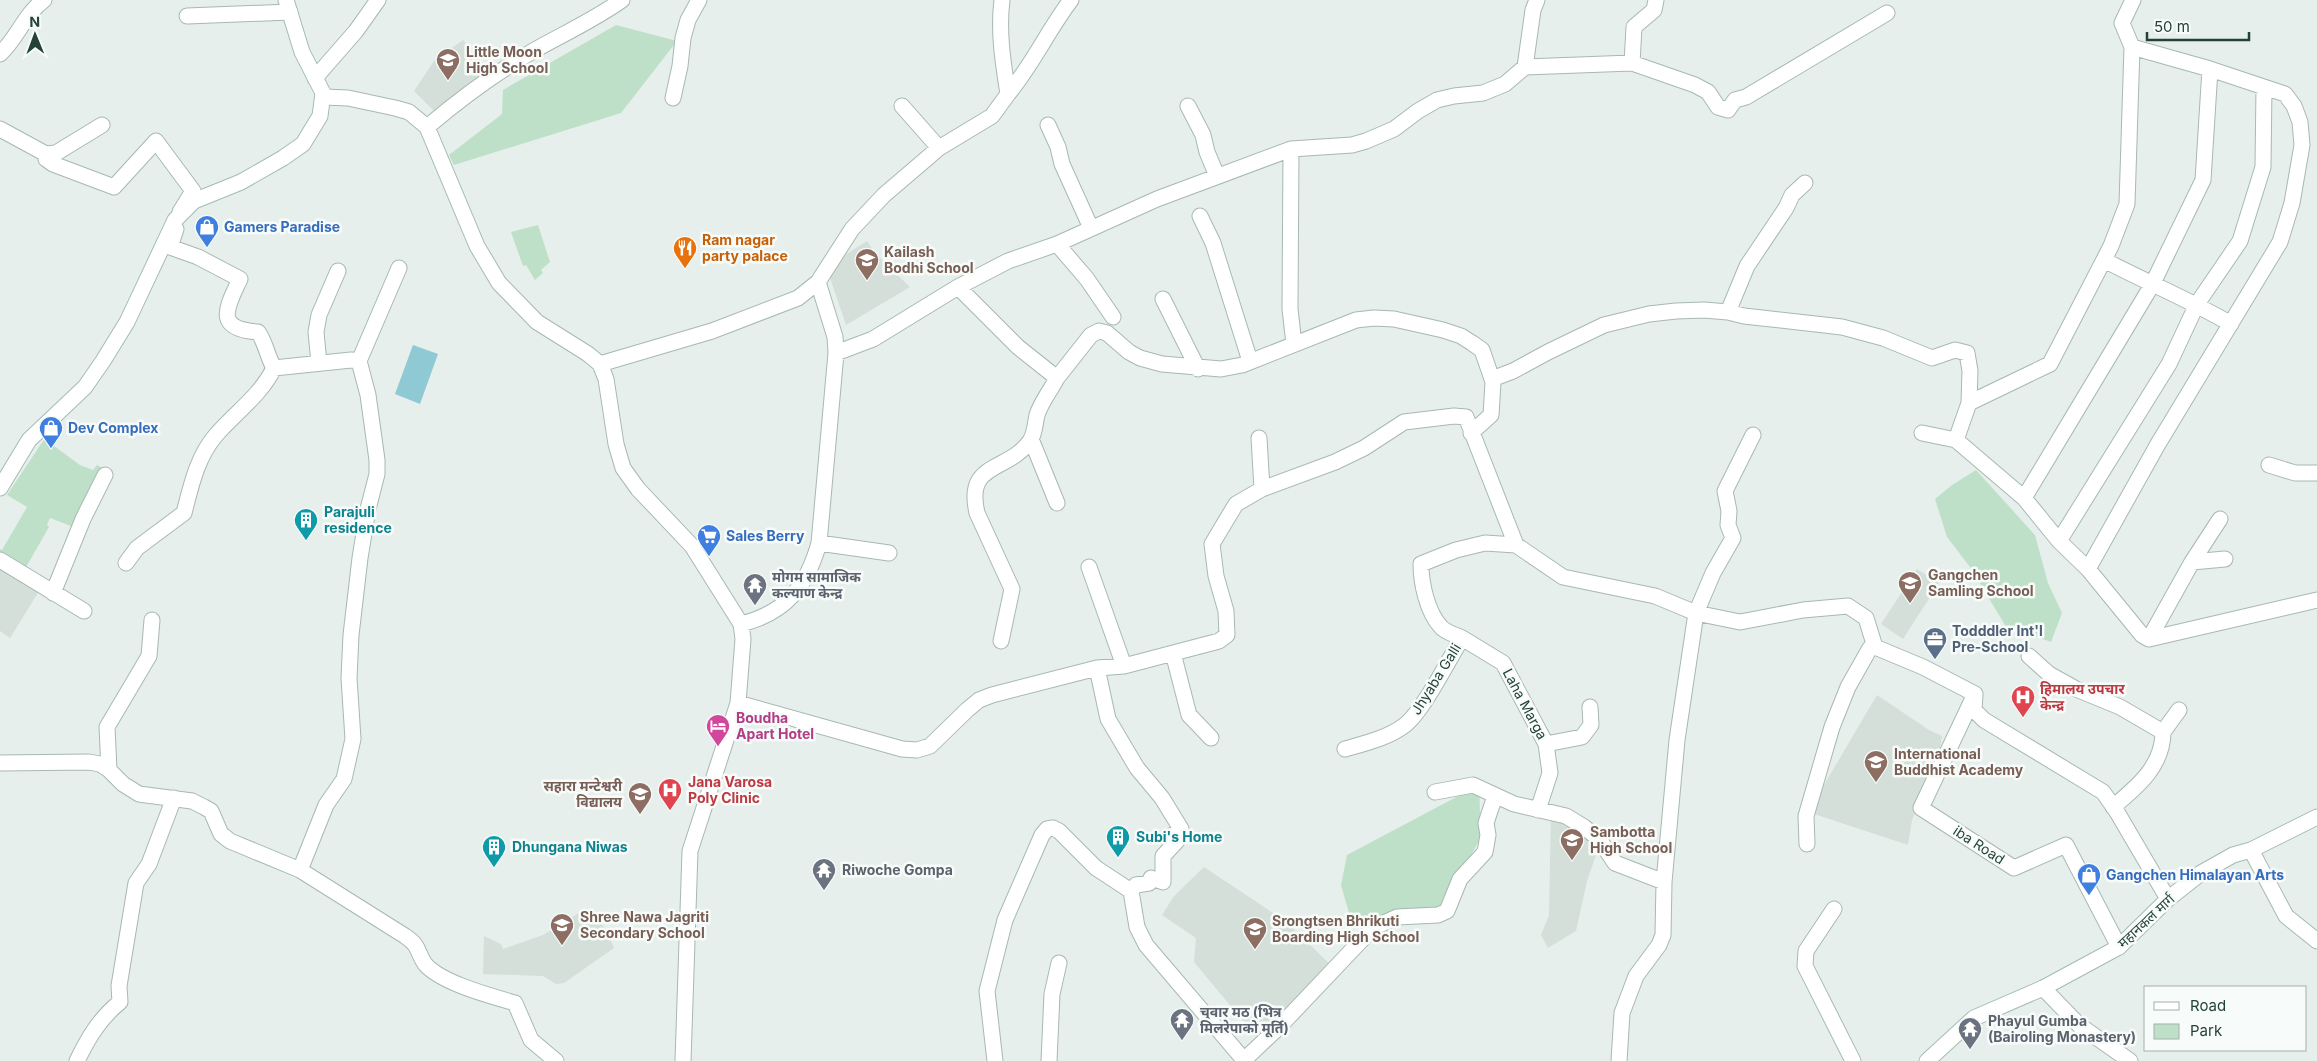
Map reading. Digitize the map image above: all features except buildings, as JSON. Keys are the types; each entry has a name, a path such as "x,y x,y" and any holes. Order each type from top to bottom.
{"street":[{"path":"0,54 18,34 28,14 44,0"},
{"path":"315,78 352,37 378,0"},
{"path":"427,127 465,95 533,51 589,22 622,0"},
{"path":"673,98 680,66 683,38 688,20 699,0"},
{"path":"1002,0 1000,11 1003,61 1008,94"},
{"path":"600,364 712,331 798,298 818,282 852,229 884,195 939,148 992,116 1023,76 1052,26 1071,0"},
{"path":"1525,67 1533,10 1537,0"},
{"path":"1632,63 1634,27 1654,10 1656,0"},
{"path":"1968,403 2050,364 2104,260 2127,204 2132,47 2122,23 2133,0"},
{"path":"187,16 288,6 302,52 324,97 320,116 303,144 241,182 194,201 177,219 170,247 198,257 240,279 226,310 229,321 236,328 258,332 264,340 268,358 274,368"},
{"path":"836,353 873,339 958,287 1008,261 1057,244 1157,199 1291,149 1352,145 1366,141 1394,129 1418,111 1437,100 1483,93 1505,84 1525,67 1632,63 1695,85 1708,92 1718,107 1728,110 1735,100 1746,97 1887,14"},
{"path":"2088,569 2158,444 2280,242 2292,203 2302,145 2300,122 2290,98 2210,69 2132,47"},
{"path":"2024,498 2152,285 2203,180 2210,69"},
{"path":"2059,541 2168,364 2197,304 2240,240 2263,167 2264,87"},
{"path":"324,97 348,98 409,112 427,127 477,246 499,283 537,322 588,354 600,364 606,379 616,444 623,468 638,490 692,546 741,624 743,639 738,703 690,851 683,1061"},
{"path":"902,106 939,148"},
{"path":"1188,106 1203,135 1207,152 1217,176"},
{"path":"0,128 46,154 56,153 102,125"},
{"path":"1048,125 1058,148 1062,164 1091,228"},
{"path":"0,488 29,440 86,387 103,361 127,322 177,219 193,191 156,141 114,187 53,164 46,159 46,154"},
{"path":"1291,149 1290,309 1294,344"},
{"path":"1728,312 1747,266 1786,208 1792,195 1805,183"},
{"path":"1200,216 1213,243 1250,361"},
{"path":"1057,244 1087,278 1113,317"},
{"path":"2104,260 2152,285 2197,304 2231,324"},
{"path":"300,870 326,805 344,779 353,739 350,678 351,635 360,558 377,460 368,395 359,361 399,268"},
{"path":"319,363 317,324 338,271"},
{"path":"741,624 757,620 791,599 812,568 818,543 836,337 818,282"},
{"path":"958,287 1018,347 1057,378"},
{"path":"1164,299 1198,368"},
{"path":"1492,380 1604,324 1649,314 1676,311 1728,312 1744,316 1842,327 1883,338 1932,358 1955,350 1967,353 1970,371 1968,403 1956,440"},
{"path":"1001,641 1012,589 977,513 974,501 975,485 981,476 1021,450 1031,439 1038,414 1057,378 1090,335 1099,331 1107,333 1129,352 1140,358 1162,364 1221,370 1250,361 1356,320 1374,318 1394,319 1443,330 1466,339 1482,350 1492,380 1491,415 1471,433"},
{"path":"274,368 355,359 359,361"},
{"path":"126,563 137,548 184,513 193,476 215,436 268,380 274,368"},
{"path":"738,703 902,749 917,750 930,746 948,726 979,700 1097,668 1124,666 1219,641 1227,634 1226,611 1216,576 1212,544 1236,504 1262,488 1335,462 1364,448 1404,422 1454,416 1466,418 1516,546 1563,576 1655,596 1696,612 1740,622 1804,610 1848,606 1866,618 1875,647"},
{"path":"1922,433 1956,440 2024,498 2059,541 2088,569 2142,635 2149,639 2317,600"},
{"path":"1619,1061 1622,1013 1636,976 1659,945 1663,935 1664,882 1677,740 1696,612 1713,573 1733,538 1728,525 1729,511 1726,491 1753,435"},
{"path":"1259,438 1262,488"},
{"path":"1031,439 1057,503"},
{"path":"2269,465 2295,472 2317,473"},
{"path":"53,593 83,519 104,475"},
{"path":"2149,639 2192,562 2220,519"},
{"path":"818,543 889,553"},
{"name":"Laha Marga","path":"1516,546 1485,543 1456,550 1420,564 1429,607 1441,628 1503,663 1546,744 1550,773 1538,810"},
{"path":"2192,562 2225,559"},
{"path":"0,560 84,611"},
{"path":"1089,567 1124,666"},
{"path":"109,770 107,727 149,656 152,620"},
{"name":"Jhyaba Galli","path":"1345,749 1386,737 1407,724 1467,641"},
{"path":"1807,844 1806,816 1832,727 1848,687 1870,648 1875,647 1923,667 1975,694 1974,710 1984,720 2103,792 2168,899"},
{"path":"1173,653 1189,715 1211,738"},
{"path":"2029,656 2049,674 2076,689 2120,706 2164,732"},
{"path":"1097,668 1108,718 1137,768 1162,798 1181,829 1173,835 1177,841 1163,856 1163,882 1151,878 1149,883 1136,885 1131,891 1134,915 1143,940 1244,1060 1281,1025 1373,928 1397,918 1438,915 1447,911 1460,879 1485,852 1488,835 1486,823 1495,796"},
{"name":"iba Road","path":"1975,694 1921,808 2014,868 2066,845 2120,947"},
{"path":"1546,744 1582,737 1590,725 1590,707"},
{"path":"2113,806 2139,786 2154,766 2163,743 2164,732 2179,710"},
{"path":"0,763 89,762 100,764 139,794 192,801 211,811 221,834 230,841 300,870 416,944 426,964 444,978 515,1003 531,1040 556,1061"},
{"path":"1435,792 1473,785 1495,796 1538,810 1566,816 1599,839 1615,863 1664,882"},
{"path":"77,1061 96,1026 105,1014 120,1002 119,986 136,883 149,864 174,798"},
{"name":"महानकल मार्ग","path":"1928,1061 1974,1018 2043,988 2120,947 2168,899 2201,873 2233,855 2251,850 2317,817"},
{"path":"995,1061 987,990 1005,920 1042,835 1047,829 1053,828 1059,831 1096,868 1131,891"},
{"path":"2251,850 2286,916 2317,941"},
{"path":"1834,909 1806,951 1805,966 1853,1061"},
{"path":"1049,1061 1052,994 1059,962"},
{"path":"2043,988 2079,1025 2130,1061"}],"shaded area":[{"name":"Little Moon High School","path":"463,40 490,72 435,112 414,91 434,61"},
{"name":"Kailash Bodhi School","path":"867,241 875,253 910,287 846,325 829,275 845,255"},
{"path":"0,568 41,588 10,638 0,631"},
{"name":"Gangchen Samling School","path":"1917,569 1939,583 1903,639 1881,624"},
{"name":"International Buddhist Academy","path":"1877,695 1929,730 1942,736 1939,754 1912,820 1908,845 1808,812"},
{"name":"Sambotta High School","path":"1551,810 1601,841 1587,881 1576,931 1548,948 1541,935 1549,915"},
{"name":"Srongtsen Bhrikuti Boarding High School","path":"1204,867 1285,921 1333,967 1259,1040 1194,962 1196,938 1162,915 1174,896"},
{"name":"Shree Nawa Jagriti Secondary School","path":"587,908 605,928 614,948 564,983 556,984 543,976 483,974 484,936 501,944 503,949 543,935"}],"green space":[{"path":"616,25 677,41 621,113 454,165 449,155 502,114 503,90"},
{"path":"538,225 550,262 541,270 543,273 535,280 526,265 523,266 511,232"},
{"path":"49,432 58,439 54,446 80,465 93,470 97,465 104,469 74,533 69,531 71,526 50,518 47,525 49,527 25,569 0,556 0,549 2,550 27,507 7,495"},
{"path":"1976,470 2035,535 2048,583 2062,613 2051,642 2005,625 1970,567 1947,537 1935,499 1952,485"},
{"path":"1479,785 1481,837 1442,909 1351,920 1341,885 1347,855"}],"water":[{"path":"413,345 438,354 420,404 395,394"}],"place":[{"name":"Little Moon High School","path":"448,81"},
{"name":"Gamers Paradise","path":"207,248"},
{"name":"Ram nagar party palace","path":"685,269"},
{"name":"Kailash Bodhi School","path":"867,281"},
{"name":"Dev Complex","path":"51,449"},
{"name":"Parajuli residence","path":"306,541"},
{"name":"Sales Berry","path":"709,557"},
{"name":"Gangchen Samling School","path":"1910,604"},
{"name":"मोगम सामाजिक कल्याण केन्द्र","path":"755,606"},
{"name":"Todddler Int'l Pre-School","path":"1935,660"},
{"name":"हिमालय उपचार केन्द्र","path":"2023,718"},
{"name":"Boudha Apart Hotel","path":"718,747"},
{"name":"International Buddhist Academy","path":"1876,783"},
{"name":"Jana Varosa Poly Clinic","path":"670,811"},
{"name":"सहारा मन्टेश्वरी विद्यालय","path":"640,815"},
{"name":"Subi's Home","path":"1118,858"},
{"name":"Sambotta High School","path":"1572,861"},
{"name":"Dhungana Niwas","path":"494,868"},
{"name":"Riwoche Gompa","path":"824,891"},
{"name":"Gangchen Himalayan Arts","path":"2089,896"},
{"name":"Shree Nawa Jagriti Secondary School","path":"562,946"},
{"name":"Srongtsen Bhrikuti Boarding High School","path":"1255,950"},
{"name":"चुवार मठ (भित्र मिलरेपाको मूर्ति)","path":"1182,1041"},
{"name":"Phayul Gumba (Bairoling Monastery)","path":"1970,1050"}]}
